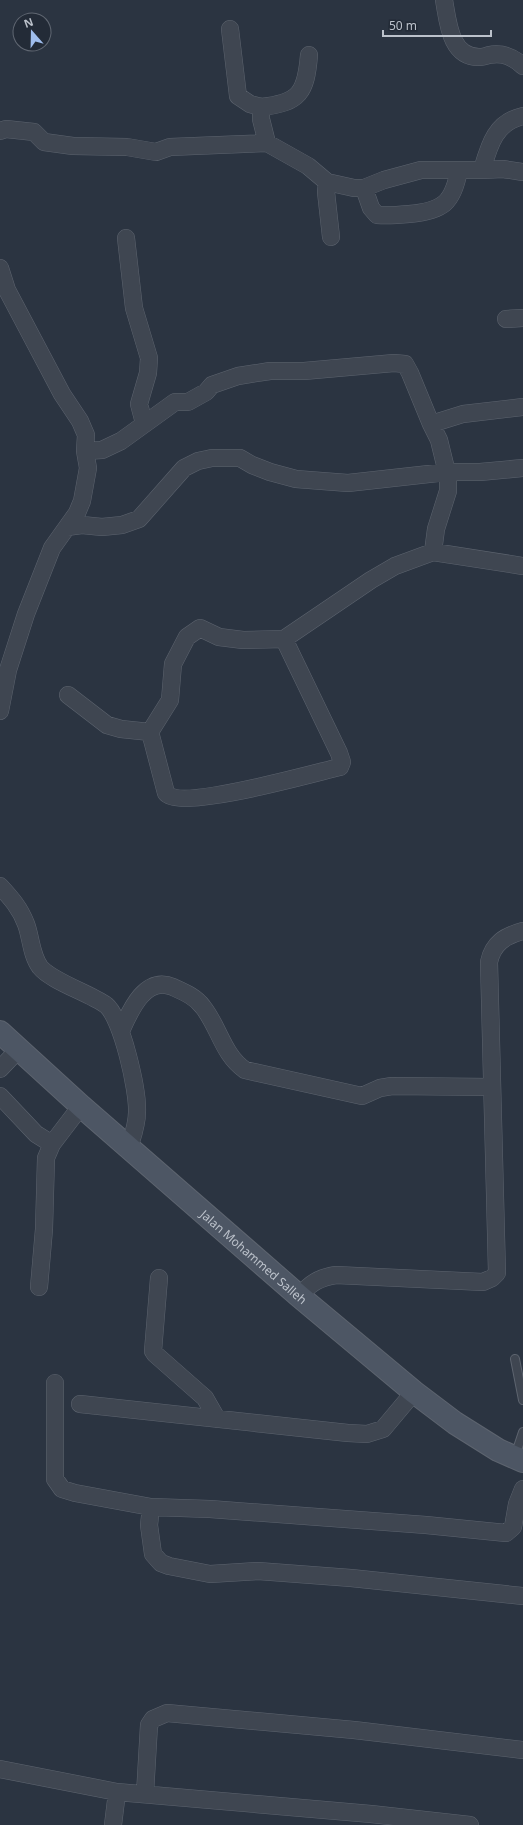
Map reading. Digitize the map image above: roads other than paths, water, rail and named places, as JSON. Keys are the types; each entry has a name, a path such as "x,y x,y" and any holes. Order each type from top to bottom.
{"main road":[{"name":"Jalan Mohammed Salleh","path":"0,1032 81,1106 299,1296 414,1392 455,1424 498,1450 519,1459"}],"street":[{"path":"444,0 453,38 460,50 466,55 480,57 490,55 513,58 523,66"},
{"path":"230,29 238,96 250,104 262,106 276,105 292,99 301,93 308,74 309,55"},
{"path":"262,106 261,119 268,143"},
{"path":"482,170 491,140 505,125 523,116"},
{"path":"0,131 6,129 34,132 44,142 73,146 127,147 156,152 170,147 268,143 308,166 327,182 354,188 364,188 384,180 421,170 503,169 523,172"},
{"path":"364,188 371,208 378,215 415,213 434,210 445,203 455,190 459,170"},
{"path":"327,182 326,192 331,237"},
{"path":"126,238 134,308 149,358 148,373 139,404 144,423"},
{"path":"0,268 7,290 62,394 80,421 86,435 84,451 88,468 82,501 67,527 52,548 26,614 8,670 0,711"},
{"path":"506,319 523,318"},
{"path":"84,451 102,450 121,441 175,402 188,402 206,392 212,385 238,376 270,371 304,371 394,363 404,364 410,373 439,440 447,472 448,491 436,529 433,552"},
{"path":"431,424 463,414 523,407"},
{"path":"67,527 82,525 102,527 122,525 139,519 184,468 198,461 212,458 240,458 252,465 270,472 296,479 348,483 447,472 480,472 523,468"},
{"path":"284,639 339,753 342,762 340,767 259,787 203,797 175,798 166,793 150,732 170,700 173,664 187,637 192,632 200,628 219,637 237,639 284,639 371,580 395,566 433,552 523,566"},
{"path":"68,695 107,725 121,729 150,732"},
{"path":"0,886 17,904 26,924 40,968 48,975 73,986 107,1006 116,1020 121,1031 135,1092 137,1110 136,1126 129,1148"},
{"path":"299,1296 312,1283 326,1277 336,1275 483,1282 492,1278 497,1273 489,962 491,952 496,944 505,938 523,931"},
{"path":"121,1031 131,1010 145,991 156,985 164,984 195,998 203,1006 232,1058 245,1070 362,1096 380,1088 392,1086 492,1087"},
{"path":"0,1069 19,1048"},
{"path":"0,1096 36,1134 52,1144"},
{"path":"39,1287 44,1229 46,1158 52,1144 81,1106"},
{"path":"159,1278 153,1351 205,1398 217,1419"},
{"path":"55,1383 56,1479 62,1489 74,1493 151,1507 210,1509 426,1525 506,1533 514,1527 517,1504 523,1489"},
{"path":"80,1404 367,1434 383,1429 414,1392"},
{"path":"151,1507 150,1531 153,1554 161,1563 169,1566 210,1574 258,1571 351,1578 523,1596"},
{"path":"145,1794 149,1726 153,1719 167,1713 354,1730 523,1750"},
{"path":"0,1768 117,1792 371,1820 470,1825"},
{"path":"113,1825 117,1792"}],"lane":[{"path":"515,1359 523,1400"},
{"path":"519,1459 523,1432"}]}
